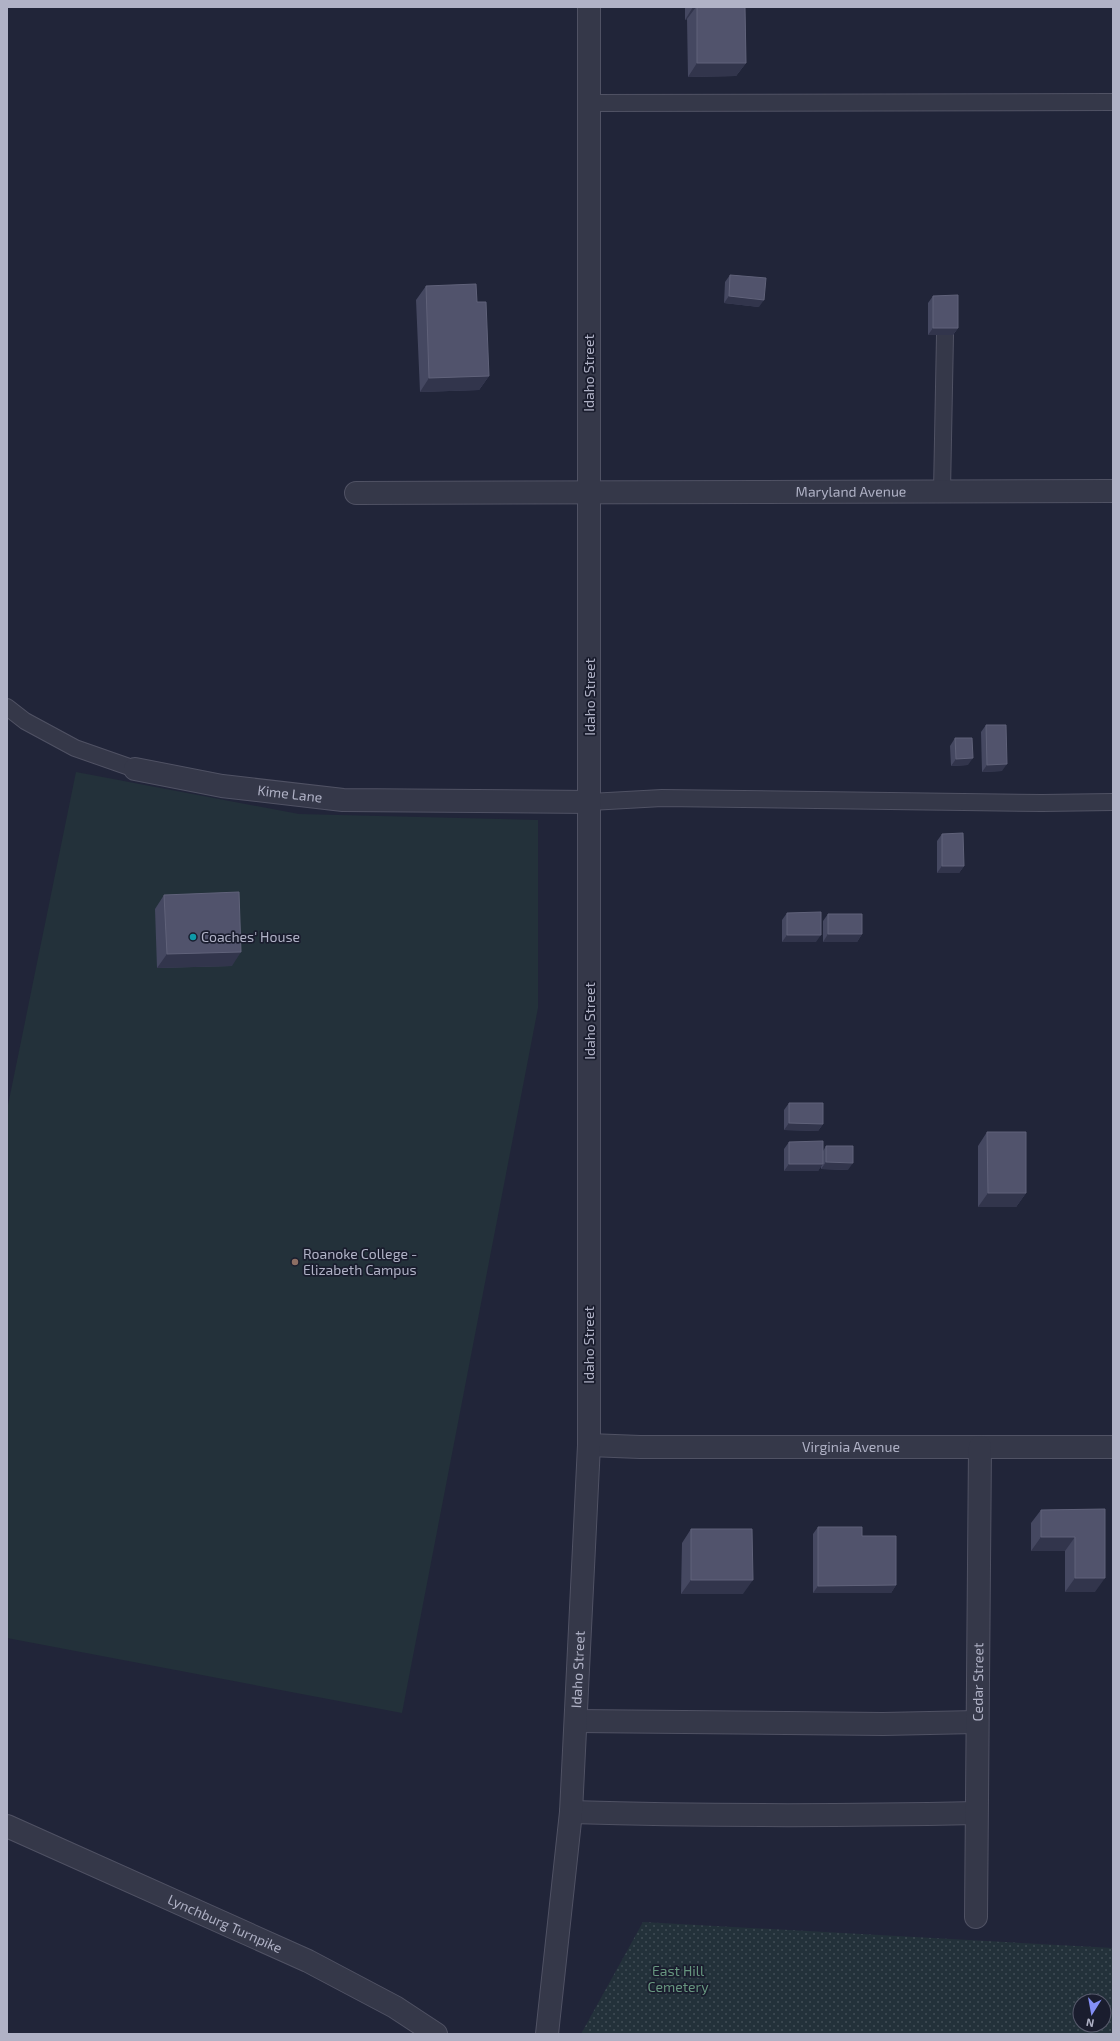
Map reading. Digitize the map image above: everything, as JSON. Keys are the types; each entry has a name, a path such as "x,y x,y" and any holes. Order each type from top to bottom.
{"street":[{"name":"Idaho Street","path":"547,2034 571,1812 577,1721 589,1445 590,7"},
{"name":"Maryland Avenue","path":"356,493 1113,491"},
{"name":"Kime Lane","path":"136,769 222,786 343,800 590,802"},
{"name":"Virginia Avenue","path":"589,1445 640,1447 1113,1447"},
{"name":"Cedar Street","path":"976,1917 976,1722 980,1447"},
{"path":"577,1721 883,1724 976,1722"},
{"path":"571,1812 868,1816 976,1813"},
{"name":"Lynchburg Turnpike","path":"7,1826 308,1961 395,2007 436,2034"}],"lane":[{"path":"589,103 1113,102"},
{"path":"942,491 945,336"},
{"name":"Kime Lane","path":"7,707 25,721 75,748 136,769"},
{"path":"590,802 662,798 1042,803 1113,802"}],"green space":[{"path":"76,772 299,814 538,820 538,1008 402,1713 7,1638 7,1110"},
{"name":"East Hill Cemetery","path":"643,1922 1113,1948 1113,2034 581,2034"}],"building":[{"path":"697,7 745,7 746,63 697,63"},
{"path":"730,275 766,278 764,300 729,296"},
{"path":"476,284 477,302 486,302 489,376 429,378 426,286"},
{"path":"958,295 958,328 933,328 933,296"},
{"path":"986,725 1006,725 1007,764 987,765"},
{"path":"955,738 972,738 973,758 956,759"},
{"path":"963,833 964,866 942,866 942,834"},
{"name":"Coaches' House","path":"239,892 241,952 167,954 164,895"},
{"path":"821,912 821,935 787,935 787,913"},
{"path":"828,914 862,914 862,934 828,934"},
{"path":"789,1103 823,1103 823,1124 789,1123"},
{"path":"987,1132 1026,1132 1026,1193 988,1193"},
{"path":"823,1141 823,1164 789,1164 789,1142"},
{"path":"826,1146 853,1146 853,1163 826,1162"},
{"path":"1105,1509 1105,1578 1075,1578 1075,1537 1041,1537 1041,1510"},
{"path":"818,1527 862,1527 862,1536 896,1536 896,1585 818,1586"},
{"path":"691,1529 752,1529 753,1580 691,1580"}],"place":[{"name":"Coaches' House","path":"193,937"},
{"name":"Roanoke College - Elizabeth Campus","path":"295,1262"}]}
